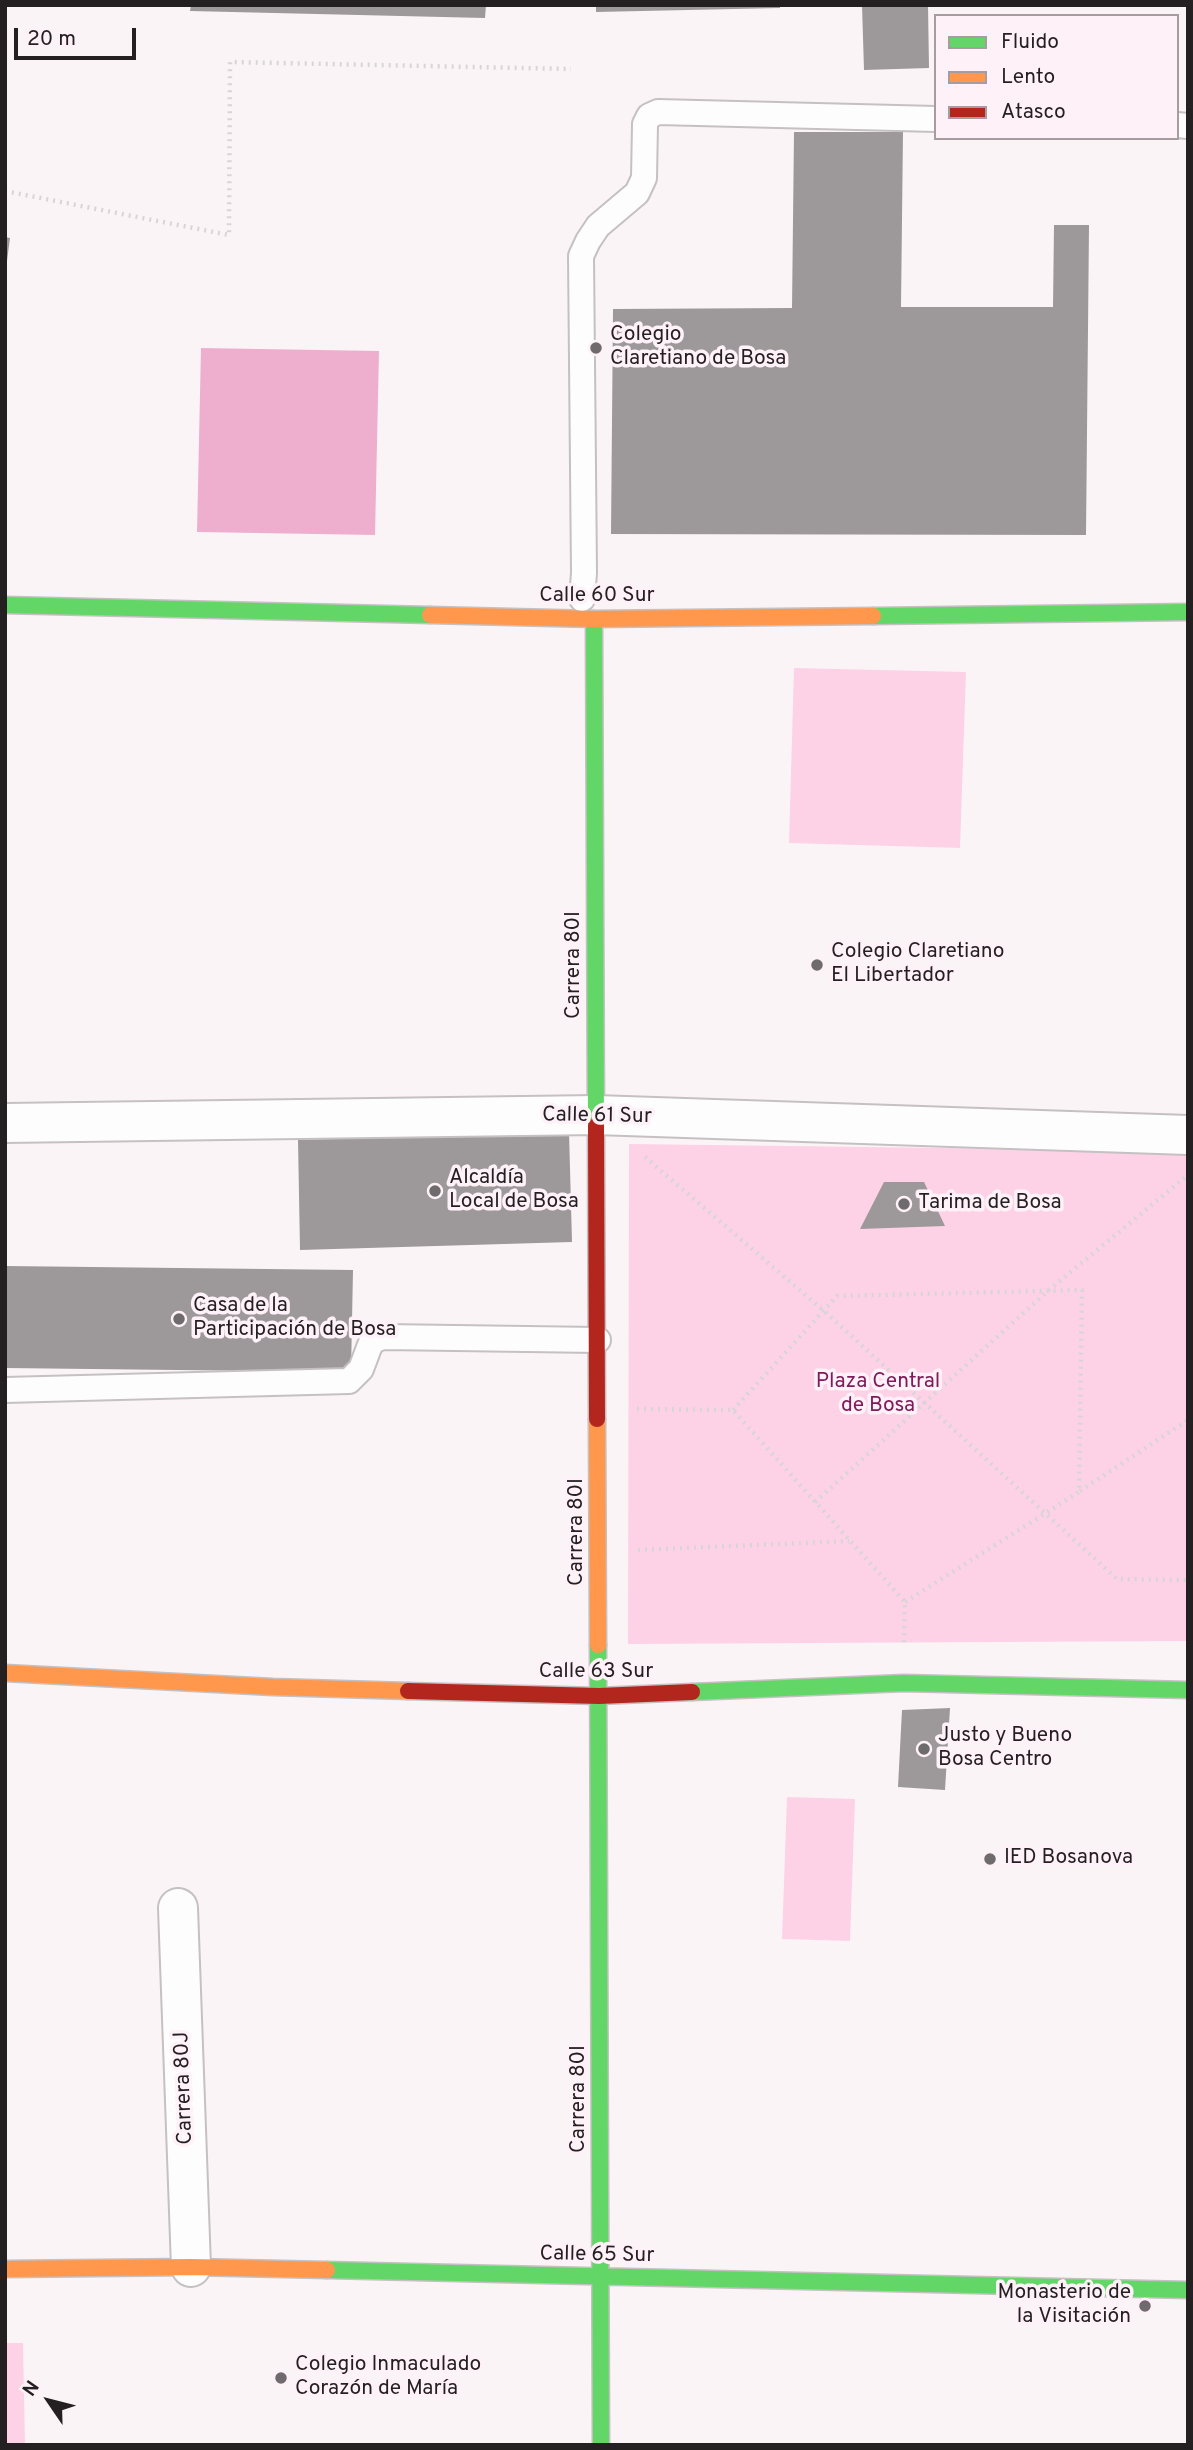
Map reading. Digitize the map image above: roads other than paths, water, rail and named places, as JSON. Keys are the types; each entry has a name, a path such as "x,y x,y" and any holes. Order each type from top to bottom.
{"street":[{"name":"Calle 60 Sur","path":"5,605 1188,612"},
{"name":"Carrera 80I","path":"588,609 598,1340 601,2445"},
{"name":"Calle 61 Sur","path":"5,1123 596,1115 1188,1135"},
{"name":"Calle 63 Sur","path":"5,1673 273,1688 600,1696 915,1682 1188,1690"},
{"name":"Carrera 80J","path":"178,1908 191,2267"},
{"name":"Calle 65 Sur","path":"5,2269 191,2267 1188,2290"}],"lane":[{"path":"588,609 584,573 581,257 598,226 637,193 644,178 645,124 649,116 658,112 934,119"},
{"path":"5,1390 349,1381 361,1369 370,1345 383,1337 598,1340"}],"place":[{"name":"Colegio Claretiano de Bosa","path":"596,348"},
{"name":"Colegio Claretiano El Libertador","path":"817,965"},
{"name":"Alcaldía Local de Bosa","path":"435,1191"},
{"name":"Tarima de Bosa","path":"904,1204"},
{"name":"Casa de la Participación de Bosa","path":"179,1319"},
{"name":"Justo y Bueno Bosa Centro","path":"924,1749"},
{"name":"IED Bosanova","path":"990,1859"},
{"name":"Monasterio de la Visitación","path":"1145,2306"},
{"name":"Colegio Inmaculado Corazón de María","path":"281,2378"}],"park label":[{"name":"Plaza Central de Bosa","path":"878,1395"}]}
